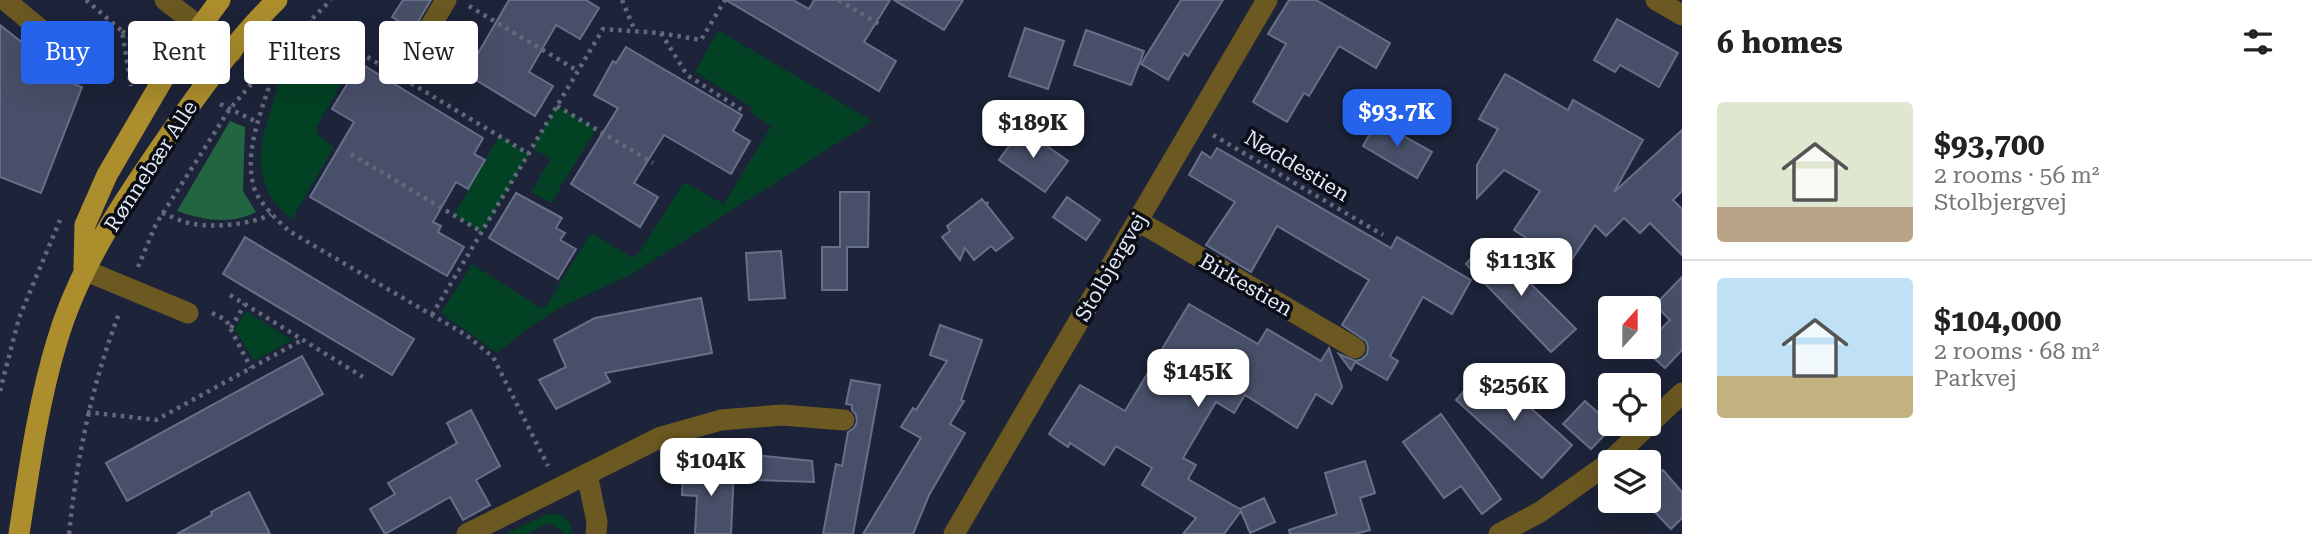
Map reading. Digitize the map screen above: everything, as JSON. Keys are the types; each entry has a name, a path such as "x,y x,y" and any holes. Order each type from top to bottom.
{"main road":[{"name":"Rønnebær Alle","path":"204,21 220,0"},
{"name":"Rønnebær Alle","path":"19,534 39,411 58,339 84,271 146,168 201,90 277,0"},
{"name":"Rønnebær Alle","path":"84,271 85,225 107,175 160,84"}],"street":[{"path":"5,0 31,21"},
{"path":"166,0 192,21"},
{"path":"434,21 446,0"},
{"name":"Stolbjergvej","path":"954,534 1267,0"},
{"path":"1656,0 1682,15"},
{"name":"Birkestien","path":"1138,221 1355,348"},
{"path":"84,271 188,313"},
{"path":"1499,534 1540,512 1606,465 1682,393"},
{"path":"467,534 661,437 720,420 782,415 844,420"},
{"path":"587,474 597,522 596,534"}],"path":[{"path":"86,0 128,36"},
{"path":"310,21 331,0"},
{"path":"459,0 578,71"},
{"path":"622,0 635,31"},
{"path":"432,315 603,29 660,33 701,40 725,0"},
{"path":"839,0 880,25"},
{"path":"122,31 133,98"},
{"path":"660,33 687,75 746,111"},
{"path":"365,56 529,154"},
{"path":"69,534 87,412 105,348 162,213 229,110 251,84"},
{"path":"271,84 257,122 252,157 253,186 271,214 289,231 466,335 493,357 559,489"},
{"path":"557,106 653,163"},
{"path":"229,110 257,122"},
{"name":"Nøddestien","path":"1194,123 1383,235"},
{"path":"351,154 482,232"},
{"path":"162,213 194,225 262,219 271,214"},
{"path":"230,295 363,377"},
{"path":"230,329 245,304"},
{"path":"188,313 204,310 226,320 251,368"},
{"path":"87,412 156,420 302,340"}],"green space":[{"path":"718,30 872,121 632,274 563,306 497,353 441,313 472,264 541,308 546,306 591,233 633,258 640,252 684,182 724,204 771,126 750,112 753,108 695,72"},
{"path":"279,84 341,84 316,128 319,136 334,147 292,219 269,194 264,181 261,153"},
{"path":"557,106 596,129 551,203 531,192 551,159 532,148"},
{"path":"230,121 245,127 243,191 256,212 237,219 216,220 177,211"},
{"path":"499,136 529,154 482,232 454,215"},
{"path":"246,311 292,340 254,361 235,329"},
{"path":"550,514 566,519 571,525 572,534 567,534 549,523 527,534 505,534 543,516"}],"building":[{"path":"403,0 431,0 418,21 398,21 392,17"},
{"path":"509,0 586,0 599,8 580,39 556,25 529,72 553,86 535,116 478,81 478,53"},
{"path":"726,0 793,0 809,9 814,0 890,0 864,42 896,61 879,91"},
{"path":"894,0 963,0 944,30"},
{"path":"1181,0 1223,0 1188,56 1184,53 1168,80 1141,64"},
{"path":"1289,0 1316,0 1390,43 1376,68 1339,46 1309,96 1304,93 1287,122 1253,102 1286,44 1268,34"},
{"path":"1617,19 1678,53 1659,87 1620,65 1615,72 1594,60"},
{"path":"0,25 21,42 21,84 74,84 82,87 41,193 0,177"},
{"path":"1025,28 1064,41 1048,89 1009,76"},
{"path":"1086,30 1144,51 1131,85 1074,65"},
{"path":"626,47 742,115 733,131 750,141 731,174 664,135 634,183 658,197 640,227 571,184 618,108 594,95 613,61 616,63"},
{"path":"365,66 379,75 379,84 394,84 483,138 474,154 485,160 468,189 456,182 433,222 441,226 438,232 464,247 447,276 310,197 354,122 332,109 347,84 365,84"},
{"path":"1505,74 1568,110 1573,100 1643,140 1614,192 1682,130 1682,191 1673,200 1682,209 1682,255 1650,223 1640,233 1624,218 1606,236 1595,225 1568,265 1514,230 1540,191 1504,170 1477,198 1477,165 1498,129 1479,119"},
{"path":"1377,121 1432,152 1417,178 1363,146"},
{"path":"1022,128 1068,161 1045,192 999,160"},
{"path":"1217,148 1391,248 1397,237 1471,280 1452,314 1423,297 1390,356 1398,361 1387,380 1355,362 1351,370 1339,354 1356,361 1367,354 1368,347 1366,341 1342,325 1369,280 1277,226 1251,272 1206,245 1235,202 1189,175 1202,152 1211,158"},
{"path":"840,192 869,192 868,247 847,247 847,290 822,290 822,247 840,247"},
{"path":"516,193 562,218 556,228 565,233 560,240 576,249 558,279 489,238"},
{"path":"1067,197 1100,220 1086,240 1053,217"},
{"path":"982,199 986,204 988,202 987,205 1013,238 996,251 991,246 974,260 965,248 960,260 942,237 950,231 947,226"},
{"path":"245,237 414,339 392,375 223,274"},
{"path":"1482,245 1497,257 1500,253 1576,329 1551,352 1466,264"},
{"path":"781,251 785,298 749,300 746,253"},
{"path":"1682,277 1682,350 1665,368 1655,359 1661,359 1661,329 1670,320 1661,311 1661,299"},
{"path":"701,298 712,353 605,373 610,382 556,409 539,380 566,367 554,340 595,318"},
{"path":"1189,304 1258,344 1267,329 1321,361 1329,348 1342,387 1332,404 1316,394 1297,428 1245,395 1234,413 1216,402 1183,458 1196,465 1188,479 1240,509 1264,498 1275,522 1250,533 1241,511 1224,534 1183,534 1196,518 1142,485 1152,468 1116,446 1104,465 1070,443 1068,447 1049,434 1080,385 1125,411"},
{"path":"940,325 982,340 961,400 964,401 950,424 965,433 929,495 913,534 863,534 921,438 901,427 913,408 916,410 947,361 930,355"},
{"path":"302,356 323,394 127,501 106,463"},
{"path":"1485,367 1572,445 1542,478 1456,400"},
{"path":"851,380 880,385 853,534 823,534 836,464 842,466 848,432 857,422 852,405 846,404"},
{"path":"1585,401 1598,413 1598,436 1603,436 1591,449 1563,424"},
{"path":"471,410 500,466 476,480 490,505 463,520 450,497 385,534 370,509 395,494 388,483 457,443 447,423"},
{"path":"1441,414 1501,499 1482,514 1461,486 1444,498 1403,442"},
{"path":"754,455 812,461 814,482 753,480"},
{"path":"1365,461 1375,493 1360,498 1370,530 1355,534 1290,534 1289,530 1337,514 1325,473"},
{"path":"698,466 734,468 731,534 695,534 697,496 682,495 683,470 698,471"},
{"path":"1663,470 1682,492 1682,518 1671,529 1656,513 1661,513"},
{"path":"249,492 270,534 177,534 212,515 211,512"}]}
